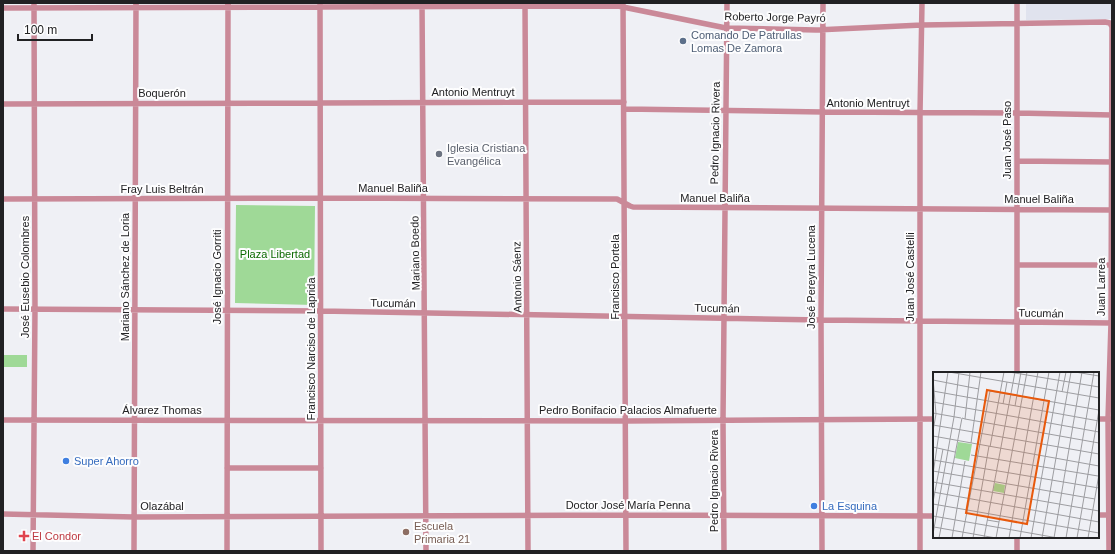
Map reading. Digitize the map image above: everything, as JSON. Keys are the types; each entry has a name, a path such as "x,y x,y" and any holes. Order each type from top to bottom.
{"street":[{"name":"Pedro Ignacio Rivera","path":"724,551 724,208 727,3"},
{"name":"José Pereyra Lucena","path":"822,551 821,320 823,3"},
{"name":"Juan José Castelli","path":"920,551 920,113 922,3"},
{"name":"Juan José Paso","path":"1017,3 1017,372"},
{"name":"Francisco Narciso de Laprida","path":"320,4 322,420 321,551"},
{"name":"Roberto Jorge Payró","path":"3,8 34,5 623,5 726,28 823,29 922,25 1110,23"},
{"name":"José Eusebio Colombres","path":"33,551 35,309 34,5"},
{"name":"Mariano Sánchez de Loria","path":"134,551 136,5"},
{"name":"José Ignacio Gorriti","path":"227,551 228,5"},
{"name":"Mariano Boedo","path":"422,5 426,551"},
{"name":"Antonio Sáenz","path":"525,5 528,315 528,551"},
{"name":"Francisco Portela","path":"623,5 626,551"},
{"name":"Juan Larrea","path":"1109,551 1112,323 1112,27 1110,23"},
{"name":"Antonio Mentruyt","path":"321,102 624,102"},
{"name":"Boquerón","path":"3,104 321,102"},
{"name":"Antonio Mentruyt","path":"624,109 1112,115"},
{"path":"1017,161 1112,162"},
{"name":"Fray Luis Beltrán","path":"3,199 320,198"},
{"name":"Manuel Baliña","path":"320,198 617,199 624,204 633,207 1112,210"},
{"path":"1017,265 1112,265"},
{"name":"Tucumán","path":"3,309 321,311 821,320 1112,323"},
{"name":"Pedro Bonifacio Palacios Almafuerte","path":"322,420 626,421 933,419"},
{"path":"1099,419 1110,419"},
{"name":"Álvarez Thomas","path":"3,420 322,420"},
{"path":"227,468 321,468"},
{"name":"Olazábal","path":"3,514 321,516"},
{"path":"1099,515 1110,515"},
{"name":"Doctor José María Penna","path":"321,516 933,516"},
{"path":"1017,538 1017,551"}],"shaded area":[{"path":"1026,3 1112,3 1112,19 1026,20"}],"green space":[{"name":"Plaza Libertad","path":"236,205 315,206 314,305 235,303"},
{"path":"3,355 27,355 27,367 3,367"}],"place":[{"name":"Comando De Patrullas Lomas De Zamora","path":"683,41"},
{"name":"Iglesia Cristiana Evangélica","path":"439,154"},
{"name":"Super Ahorro","path":"66,461"},
{"name":"La Esquina","path":"814,506"},
{"name":"Escuela Primaria 21","path":"406,532"},
{"name":"El Condor","path":"24,536"}]}
